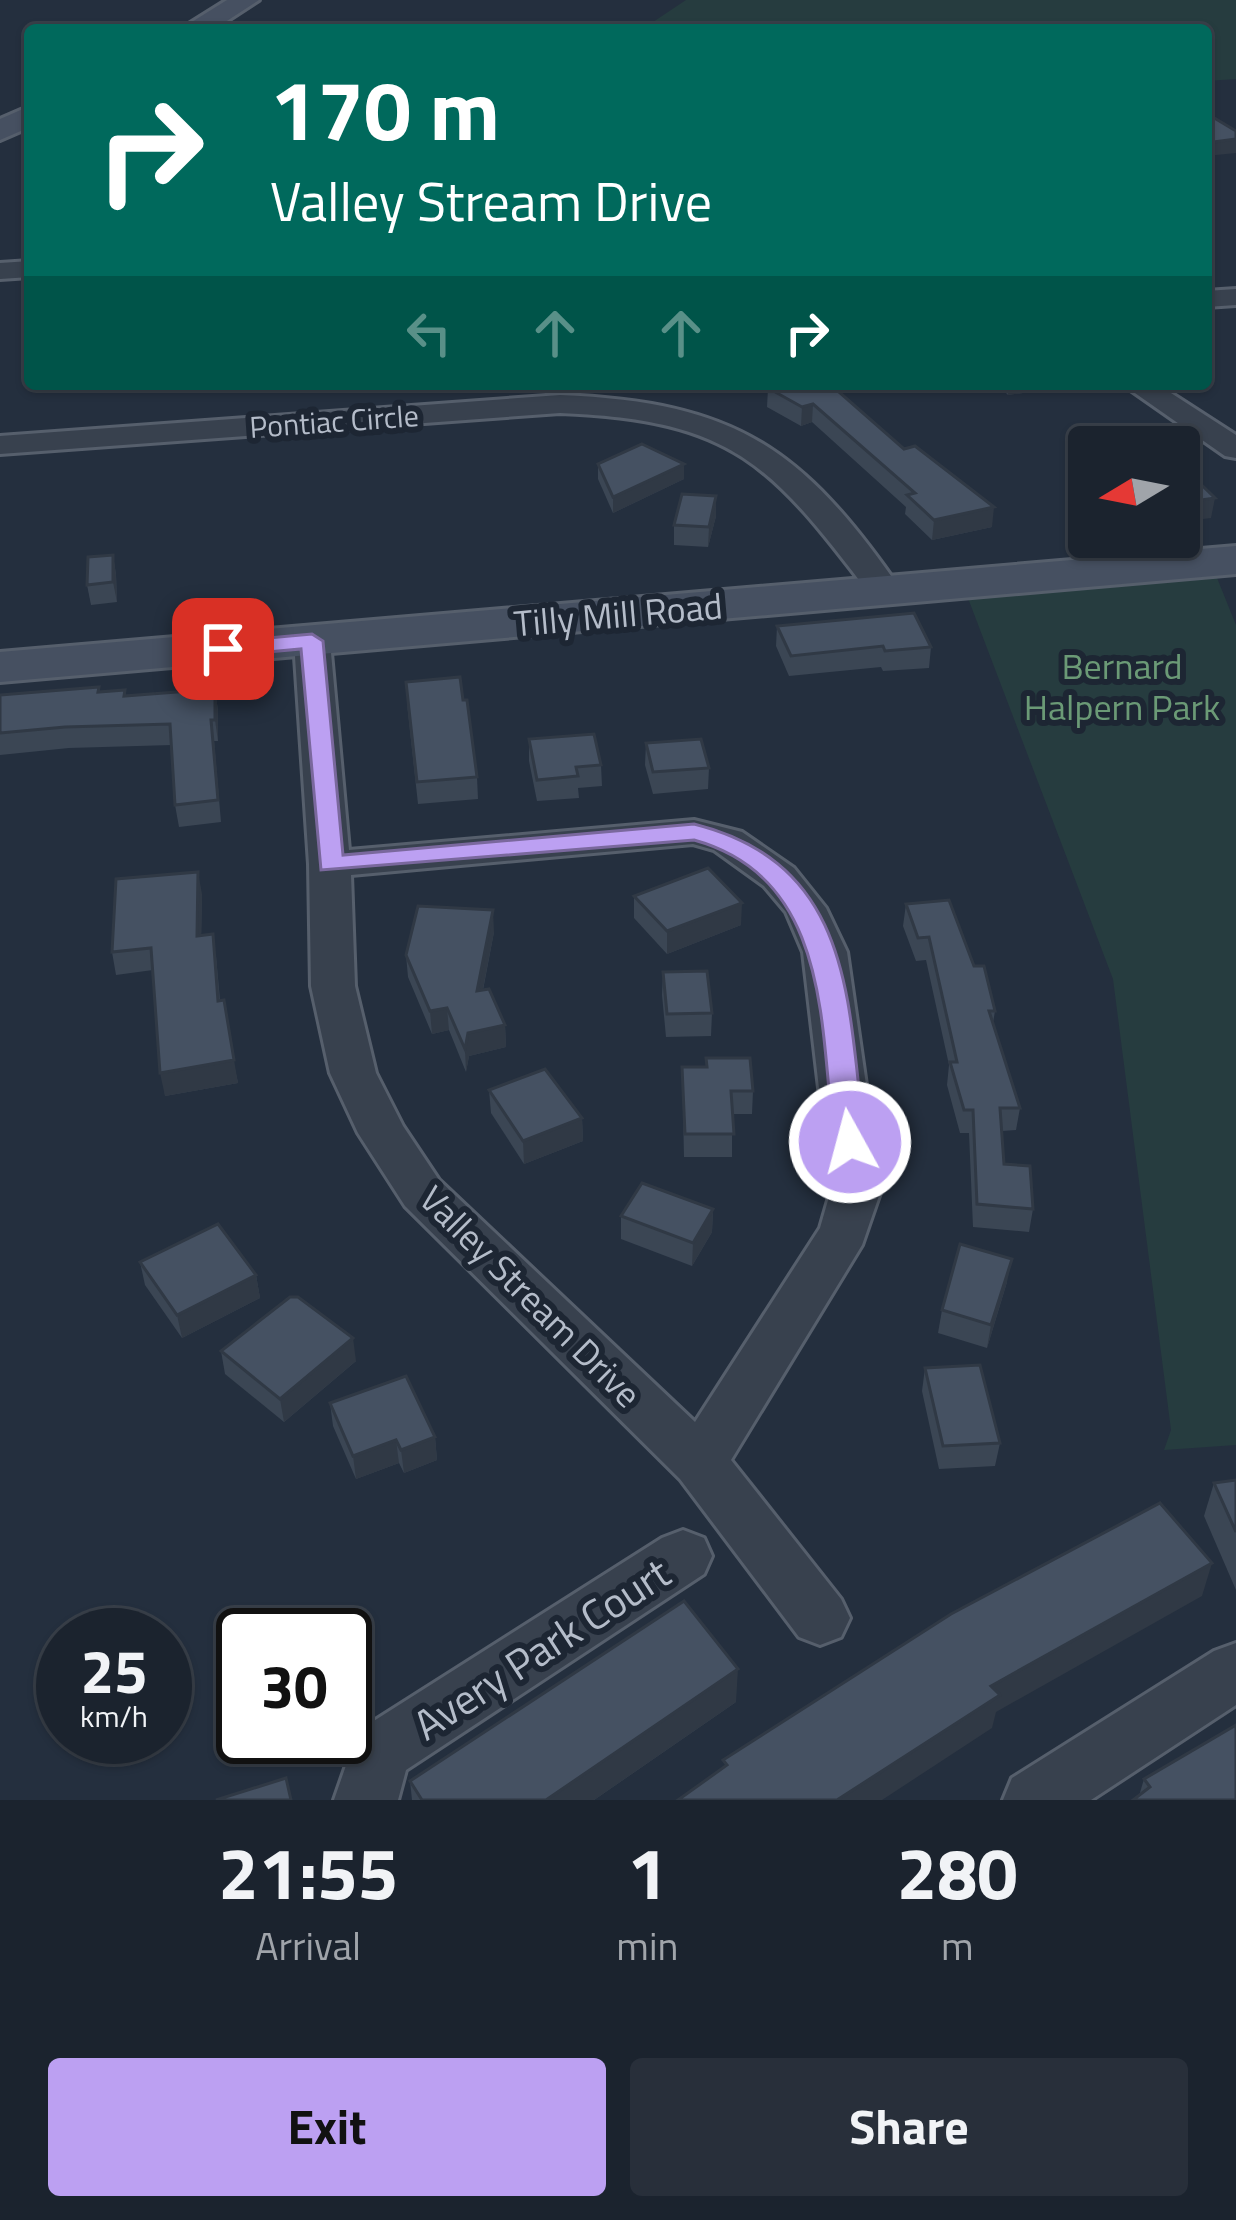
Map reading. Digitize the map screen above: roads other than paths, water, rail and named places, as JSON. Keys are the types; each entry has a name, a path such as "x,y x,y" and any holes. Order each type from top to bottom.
{"street":[{"path":"204,24 246,0"},
{"path":"1146,390 1236,449"},
{"name":"Pontiac Circle","path":"0,446 560,404 620,404 675,412 721,428 758,450 794,482 884,590"},
{"name":"Tilly Mill Road","path":"0,667 1236,560"},
{"name":"Valley Stream Drive","path":"312,641 330,864 333,986 353,1073 382,1133 422,1192 700,1462 820,1618"},
{"path":"330,864 694,832 728,841 778,877 805,908 825,952 856,1190 844,1232 700,1462"},
{"name":"Avery Park Court","path":"366,1800 380,1752 683,1556"},
{"path":"1035,1800 1236,1671"}],"park label":[{"name":"Bernard Halpern Park","path":"1122,686"}]}
